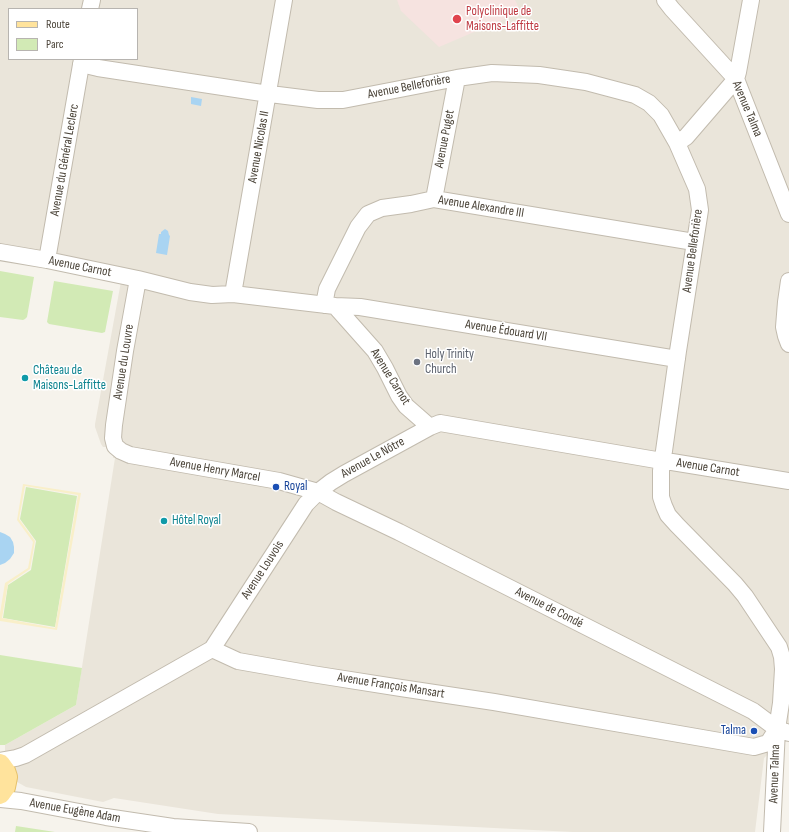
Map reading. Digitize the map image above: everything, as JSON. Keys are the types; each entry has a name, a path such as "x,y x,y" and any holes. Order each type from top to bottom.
{"street":[{"name":"Avenue Nicolas II","path":"233,294 284,0"},
{"name":"Avenue Talma","path":"665,0 736,78 789,214"},
{"path":"678,143 686,137 736,78 751,0"},
{"name":"Avenue Belleforière","path":"81,62 98,68 268,94 318,100 343,100 457,78 492,73 539,75 586,82 635,95 649,103 661,115 678,143 697,189 700,210 662,461 661,497 668,515 735,584 745,596 779,647 782,656 783,669 781,703 785,728"},
{"name":"Avenue du Général Leclerc","path":"47,260 81,62"},
{"name":"Avenue Puget","path":"434,199 457,78"},
{"name":"Avenue Alexandre III","path":"330,305 327,289 358,228 368,214 382,208 434,199 694,242"},
{"name":"Avenue Carnot","path":"0,252 138,279 190,292 212,295 233,294 330,305 375,351 406,406 430,427 440,423 789,481"},
{"name":"Avenue du Louvre","path":"115,446 113,438 114,425 138,279"},
{"path":"789,281 784,327 789,344"},
{"name":"Avenue Édouard VII","path":"330,305 360,307 677,359"},
{"name":"Avenue Le Nôtre","path":"318,492 344,474 430,427"},
{"name":"Avenue Henry Marcel","path":"115,446 120,452 130,455 279,481 318,492"},
{"name":"Avenue Louvois","path":"212,649 306,504 318,492"},
{"name":"Avenue de Condé","path":"318,492 785,728"},
{"path":"2,780 25,755 212,649"},
{"name":"Avenue François Mansart","path":"212,649 238,661 275,668 494,702 754,747 768,743 785,728"},
{"name":"Avenue Talma","path":"772,832 785,728"},
{"name":"Avenue Eugène Adam","path":"2,780 21,801 106,817 173,827 248,832"}],"shaded area":[{"path":"0,0 789,0 789,735 764,758 755,832 573,832 218,814 114,798 103,802 26,787 10,778 5,760 5,745 76,705 115,458 113,458 114,452 109,452 106,447 103,447 101,444 95,424 122,276 0,255"},
{"name":"Polyclinique de Maisons-Laffitte","path":"397,0 515,0 521,12 439,47 401,11"}],"green space":[{"path":"0,271 34,277 27,317 23,320 0,317"},
{"path":"54,281 113,291 105,332 102,333 49,324 47,322"},
{"path":"26,487 77,496 55,627 3,618 8,585 31,570 36,541 20,519"},
{"path":"0,655 82,668 76,705 5,745 0,745"},
{"path":"16,826 55,832 15,832"}],"sand":[{"path":"23,484 81,493 57,630 0,621 5,583 28,568 33,542 17,520","holes":["25,486 78,495 55,628 2,618 8,584 30,569 35,541 19,519"]}],"water":[{"path":"191,97 202,99 201,106 191,104"},
{"path":"165,229 168,231 170,236 167,255 156,253 159,234 161,234 161,232"},
{"path":"0,532 10,537 13,542 14,553 10,559 0,565"}],"place":[{"name":"Polyclinique de Maisons-Laffitte","path":"457,19"},
{"name":"Holy Trinity Church","path":"417,362"},
{"name":"Château de Maisons-Laffitte","path":"25,378"},
{"name":"Royal","path":"276,487"},
{"name":"Hôtel Royal","path":"164,521"},
{"name":"Talma","path":"754,731"}]}
